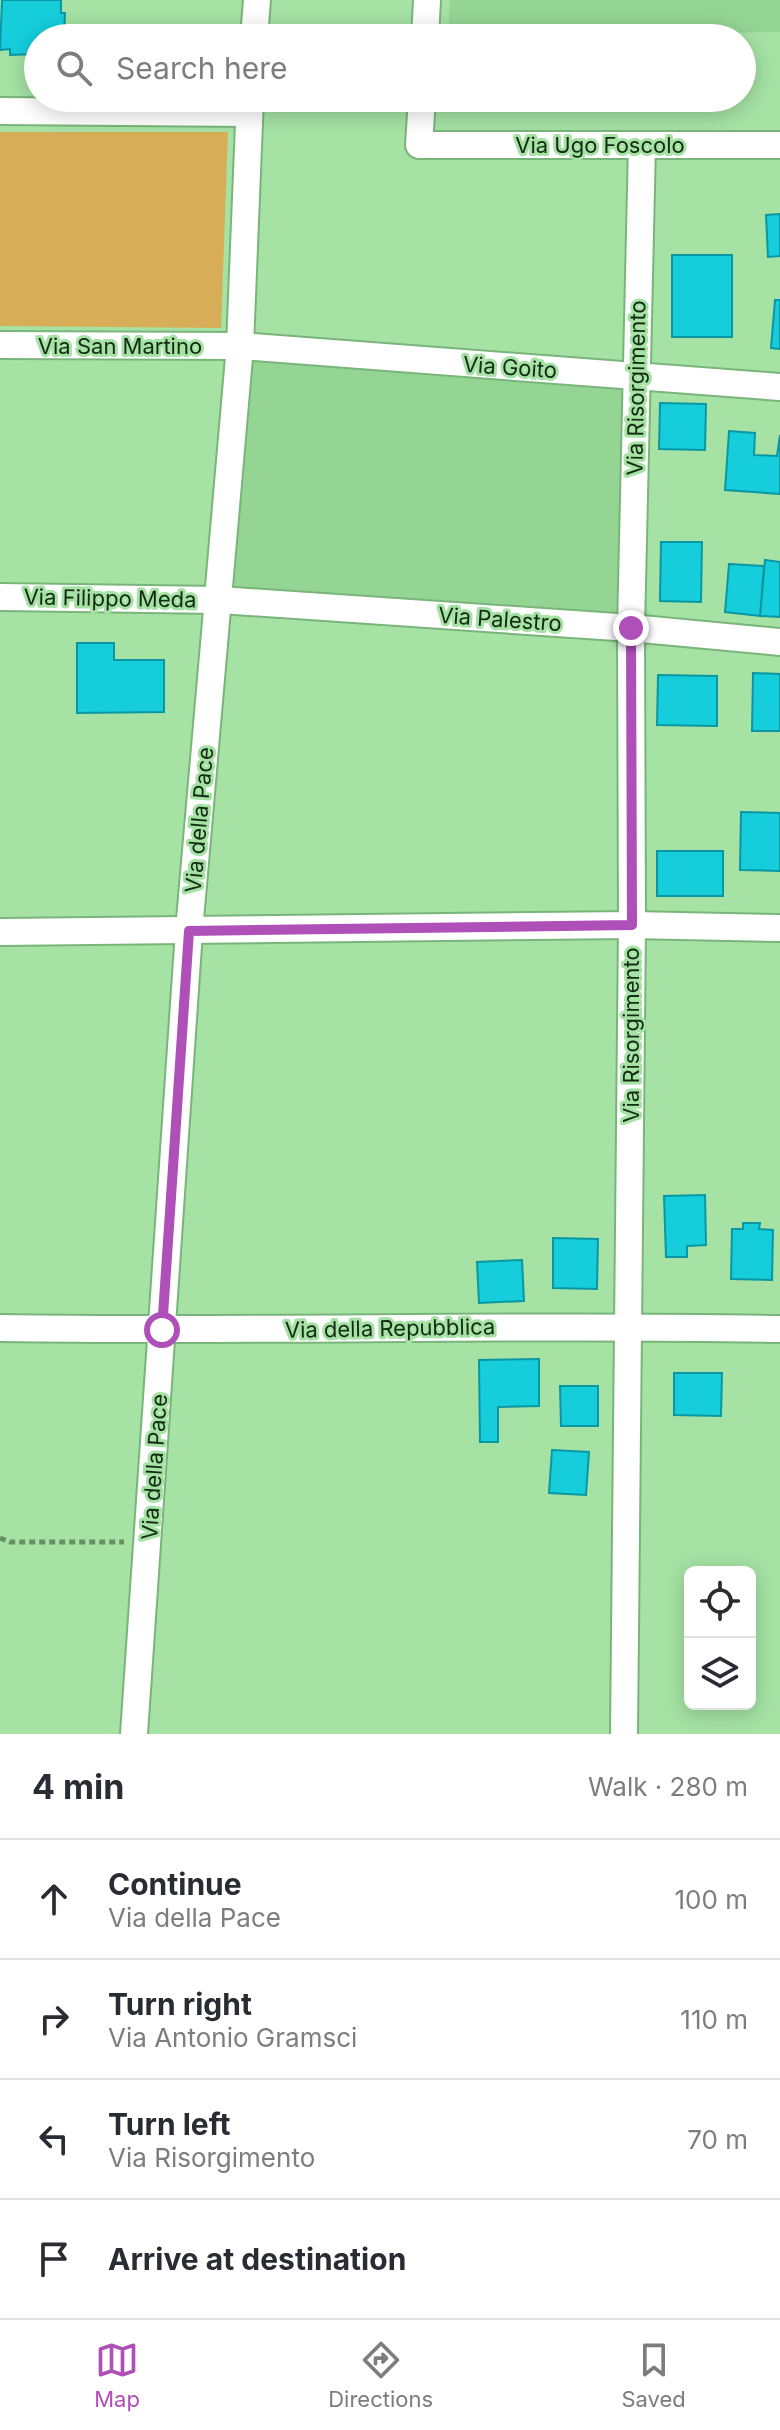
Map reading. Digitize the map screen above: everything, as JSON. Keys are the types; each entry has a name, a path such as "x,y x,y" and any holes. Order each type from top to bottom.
{"street":[{"path":"255,24 257,0"},
{"path":"426,24 427,0"},
{"path":"0,111 24,111"},
{"name":"Via della Pace","path":"134,1734 189,931 240,346 250,112"},
{"name":"Via Ugo Foscolo","path":"421,112 419,145 780,145"},
{"name":"Via Risorgimento","path":"624,1734 632,925 631,628 642,145"},
{"name":"Via San Martino","path":"0,345 240,346"},
{"name":"Via Goito","path":"240,346 780,387"},
{"name":"Via Filippo Meda","path":"0,597 220,600"},
{"name":"Via Palestro","path":"220,600 631,628 780,642"},
{"path":"0,932 632,925 780,928"},
{"name":"Via della Repubblica","path":"0,1328 162,1330 629,1326 780,1329"}],"path":[{"path":"0,1538 10,1542 149,1542"}],"shaded area":[{"path":"450,0 780,0 780,32 756,32 756,24 449,24"},
{"path":"0,132 228,132 221,328 0,326"},
{"path":"248,357 627,385 623,621 228,591"}],"building":[{"path":"2,0 61,0 65,24 24,24 24,54 10,55 10,49 0,50"},
{"path":"780,214 780,256 768,257 766,215"},
{"path":"672,255 732,255 732,337 672,337"},
{"path":"775,300 780,300 780,349 771,348"},
{"path":"660,403 706,404 705,450 659,449"},
{"path":"729,431 755,433 754,455 777,456 780,435 780,494 725,490"},
{"path":"661,542 702,542 701,602 660,601"},
{"path":"765,560 780,562 780,617 760,616"},
{"path":"729,564 764,566 760,616 725,612"},
{"path":"77,643 114,643 114,660 164,660 164,712 77,713"},
{"path":"753,673 780,674 780,731 752,731"},
{"path":"658,675 717,676 717,726 657,725"},
{"path":"741,812 780,813 780,871 740,870"},
{"path":"657,851 723,851 723,896 657,896"},
{"path":"705,1195 706,1245 687,1246 687,1257 666,1257 664,1196"},
{"path":"743,1223 760,1223 759,1229 773,1230 772,1280 731,1279 732,1229 743,1229"},
{"path":"553,1238 598,1239 597,1289 553,1288"},
{"path":"522,1260 524,1301 479,1303 477,1262"},
{"path":"539,1359 539,1406 498,1407 498,1442 480,1442 479,1360"},
{"path":"674,1373 722,1373 721,1416 674,1415"},
{"path":"560,1386 598,1386 598,1426 561,1426"},
{"path":"552,1450 589,1452 586,1495 549,1493"}],"route":[{"path":"162,1330 189,931 632,925 631,628"}]}
